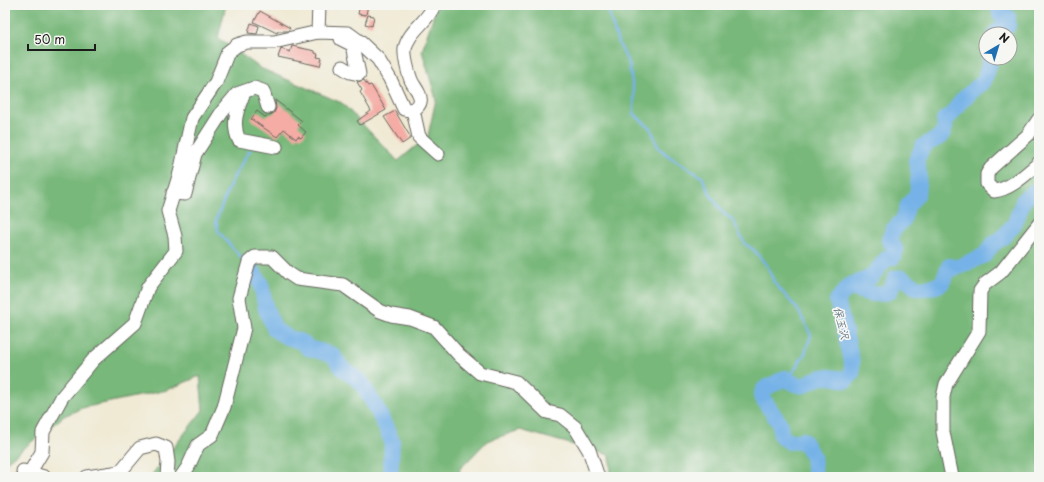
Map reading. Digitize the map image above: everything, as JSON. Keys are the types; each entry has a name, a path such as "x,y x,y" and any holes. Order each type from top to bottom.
{"street":[{"path":"318,32 320,5"},
{"path":"413,110 419,104 420,95 411,79 405,50 412,33 431,13 434,5"},
{"path":"26,476 42,452 43,432 62,397 94,359 135,323 148,287 176,250 175,236 168,211 172,193 180,173 192,118 216,82 228,52 247,42 274,42 318,32 348,33 359,41 378,60 390,79 404,109 413,110"},
{"path":"336,32 335,38 345,40 353,45 359,74 350,72 342,67"},
{"path":"172,193 185,194 195,154 222,112 237,94 254,88 263,90 268,107"},
{"path":"244,92 235,120 236,132 239,140 276,147"},
{"path":"413,110 419,136 432,151 438,154"},
{"path":"1039,119 1028,135 991,168 987,174 987,184 994,191 1000,190 1009,186 1039,164"},
{"path":"952,477 943,432 943,397 946,384 979,331 980,291 985,284 1001,272 1039,224"},
{"path":"181,477 188,467 198,445 212,435 224,407 244,328 239,298 249,262 255,257 272,257 278,265 297,279 343,285 380,311 391,315 410,318 434,326 459,355 480,373 516,382 547,412 560,415 575,427 589,450 598,477"},
{"path":"87,477 120,472 140,448 156,444 166,448 168,462 167,477"},
{"path":"26,476 44,477"}],"green space":[{"path":"5,5 226,5 218,38 260,68 342,103 398,161 428,136 436,99 422,51 437,5 1039,5 1039,477 611,477 610,455 520,430 487,441 459,470 463,477 150,477 203,410 200,376 167,390 82,408 64,416 5,463"}],"building":[{"path":"360,5 368,5 366,15 358,14"},
{"path":"260,11 290,28 288,31 278,31 277,33 254,22"},
{"path":"368,15 374,16 372,26 365,24"},
{"path":"251,23 259,26 257,34 248,33"},
{"path":"292,46 315,51 315,53 318,54 317,57 322,58 320,66 278,57 281,49 290,52"},
{"path":"364,80 368,86 371,85 386,110 360,125 357,121 371,111 360,92 362,90 357,82"},
{"path":"275,100 302,121 298,125 306,132 301,138 298,136 296,139 284,129 277,137 251,119 257,111 265,117 274,113 276,108"},
{"path":"395,111 411,138 402,144 384,117"}],"waterway":[{"path":"606,5 618,42 629,64 634,95 634,114 651,129 658,147 667,155 702,177 710,194 724,214 732,219 745,244 754,250 768,267 774,282 798,310 811,335 805,353 788,380"},
{"path":"998,5 1000,14 1008,17 1008,26"},
{"name":"保玉沢","path":"815,477 813,457 803,440 790,442 781,436 780,424 761,396 764,389 785,378 802,386 823,377 846,380 852,374 852,361 837,300 850,285 863,281 872,276 887,258 893,257 896,250 889,240 893,230 903,220 908,205 917,195 919,173 916,161 923,146 942,136 945,127 944,120 950,116 963,99 984,81 989,66"},
{"path":"245,262 218,231 216,220 232,180 250,150"},
{"path":"848,287 869,293 880,294 890,291 895,278 903,278 919,288 931,287 942,283 949,266 956,268 985,255 992,245 1004,236 1015,223 1024,199 1039,188"},
{"path":"252,270 261,284 266,309 275,330 287,337 302,342 308,348 333,355 342,368 361,382 377,409 392,441 390,477"}]}
